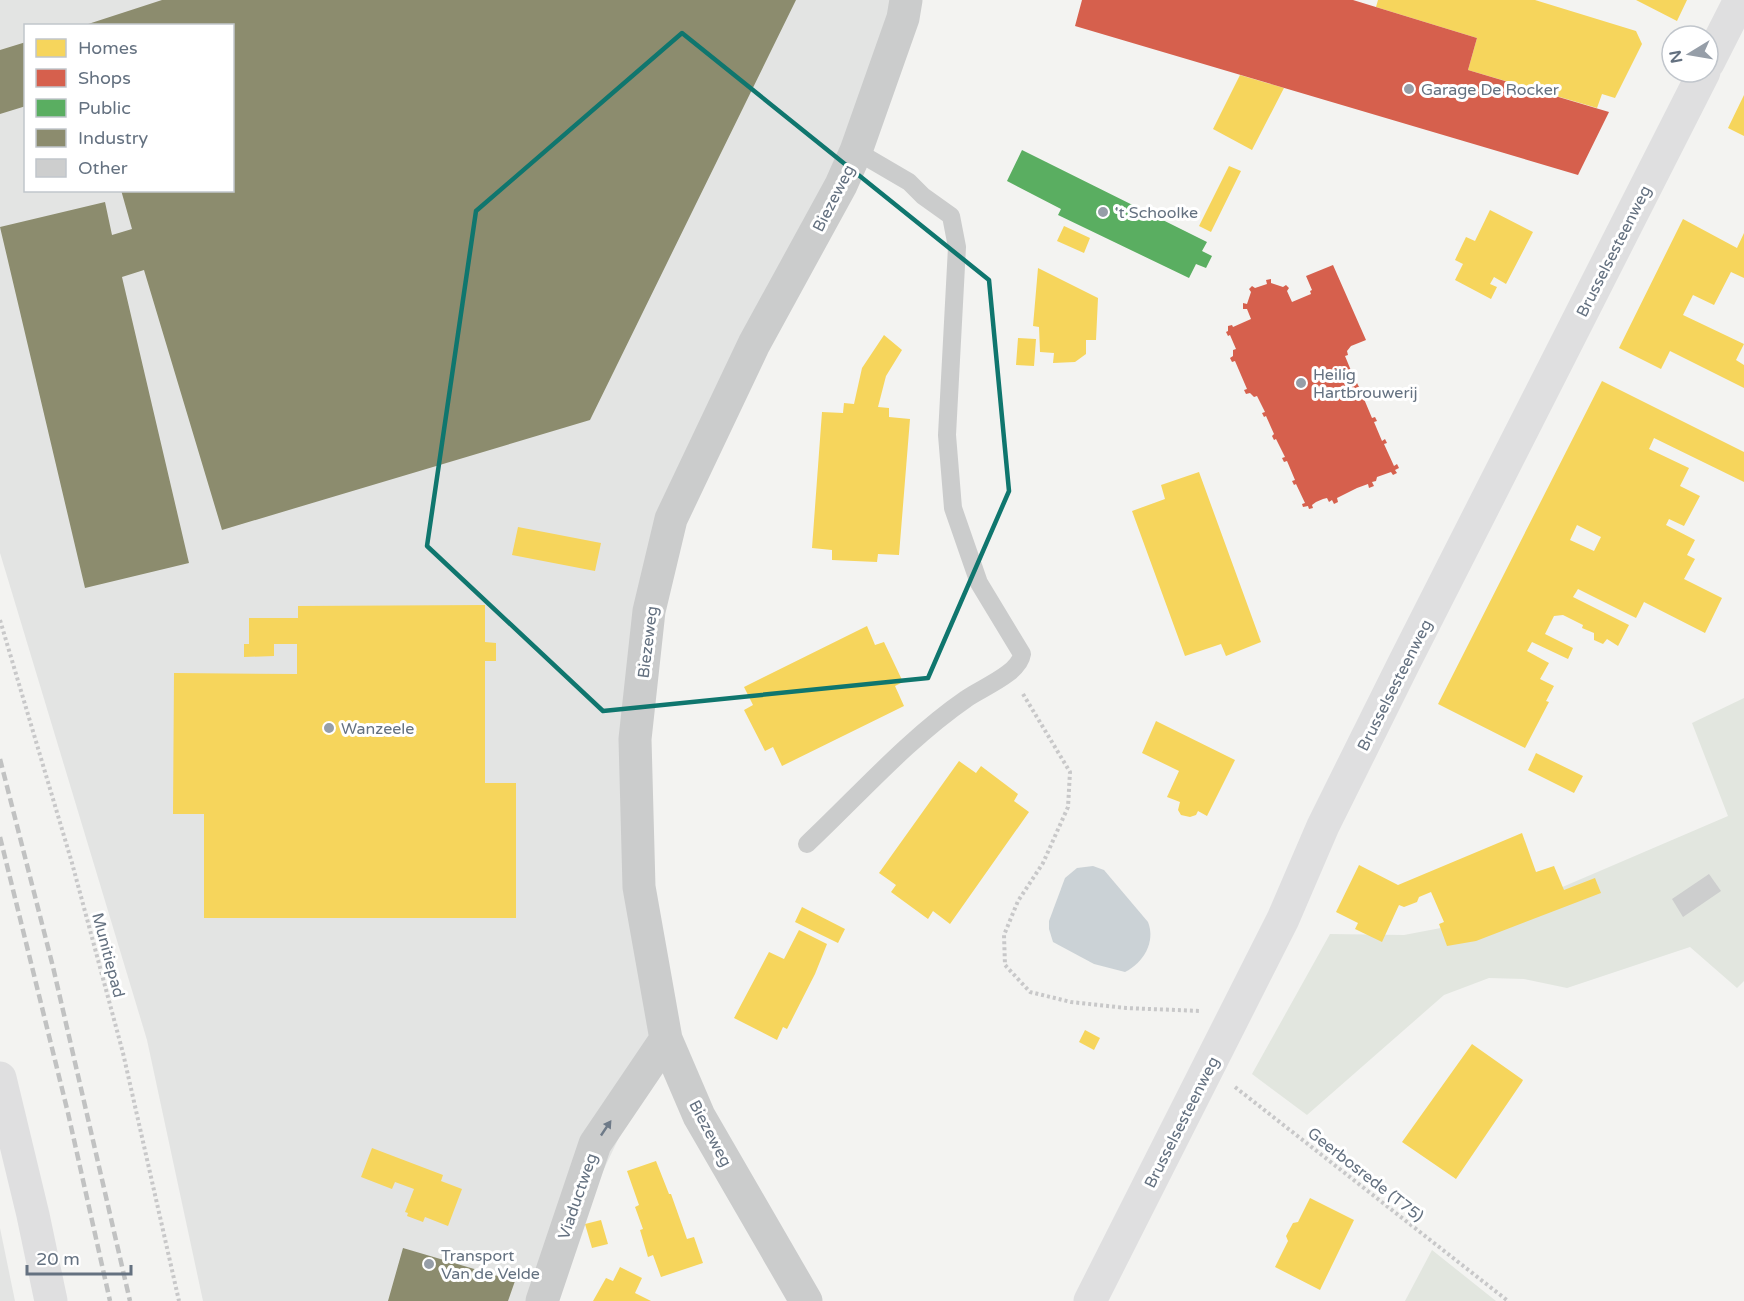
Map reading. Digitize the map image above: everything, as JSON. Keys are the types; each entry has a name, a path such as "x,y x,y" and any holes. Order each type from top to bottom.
{"main road":[{"path":"1720,39 1740,0"},
{"name":"Brusselsesteenweg","path":"1090,1301 1283,919 1328,815 1698,84"},
{"path":"0,1078 51,1301"}],"street":[{"name":"Biezeweg","path":"806,1301 699,1116 666,1039 639,887 635,739 649,611 671,519 754,344 841,186 856,151 903,18 906,0"},
{"name":"Viaductweg","path":"542,1301 595,1144 666,1039"}],"lane":[{"path":"807,844 932,724 967,698 1010,672 1018,664 1022,654 979,583 953,508 947,435 957,248 951,216 923,196 909,182 856,151"}],"path":[{"name":"Munitiepad","path":"0,620 72,863 123,1053 179,1301"},
{"path":"1010,672 1070,772 1068,807 1043,863 1018,901 1004,935 1005,965 1030,992 1071,1002 1126,1008 1236,1013"},
{"name":"Geerbosrede (T75)","path":"1209,1067 1509,1301"}],"highlighted area":[{"path":"682,33 989,280 1009,491 928,678 603,711 427,546 476,211"}],"shaded area":[{"path":"0,0 906,0 903,18 671,519 635,739 666,1039 541,1301 203,1301 147,1040 0,553"},
{"path":"1744,698 1744,981 1737,988 1690,947 1567,988 1524,979 1489,978 1444,995 1307,1115 1252,1074 1330,934 1404,935 1488,919 1728,816 1692,723"},
{"path":"1093,866 1104,870 1148,922 1150,937 1146,951 1137,963 1125,972 1094,964 1053,942 1049,929 1049,921 1065,878 1077,868"},
{"path":"0,1228 15,1301 0,1301"},
{"path":"1432,1250 1496,1301 1405,1301"}],"building: Homes":[{"path":"1378,0 1535,0 1636,31 1642,44 1615,98 1602,94 1597,108 1468,70 1477,38 1376,7"},
{"path":"1636,0 1687,0 1677,21"},
{"path":"1240,75 1284,88 1252,150 1213,129"},
{"path":"1744,95 1744,136 1728,128"},
{"path":"1229,166 1241,171 1211,232 1199,226"},
{"path":"1490,210 1533,232 1506,284 1494,277 1490,284 1497,287 1491,299 1455,280 1463,264 1455,260 1466,237 1475,241"},
{"path":"1683,219 1737,248 1744,233 1744,278 1731,272 1714,305 1693,295 1683,315 1744,344 1736,360 1744,365 1744,388 1670,351 1661,369 1619,348"},
{"path":"1064,226 1090,238 1084,253 1057,241"},
{"path":"1038,268 1098,298 1096,340 1086,340 1086,354 1075,362 1053,363 1054,353 1040,352 1039,327 1033,326"},
{"path":"884,335 902,350 886,376 878,407 889,408 889,417 910,419 899,555 878,554 877,562 832,560 832,550 812,548 822,412 843,413 844,403 854,404 862,368"},
{"path":"1018,338 1036,339 1034,366 1016,365"},
{"path":"1602,381 1744,452 1744,482 1654,438 1649,449 1689,468 1680,486 1700,496 1684,526 1669,519 1666,525 1695,540 1687,555 1695,559 1684,579 1722,598 1705,633 1644,602 1636,618 1578,589 1573,597 1629,625 1618,646 1607,639 1603,644 1594,640 1594,633 1582,628 1583,625 1563,615 1554,616 1545,634 1573,648 1568,659 1532,642 1527,651 1549,663 1540,679 1554,686 1546,701 1549,702 1525,748 1438,704","holes":["1577,525 1601,537 1594,551 1570,540"]},
{"path":"1199,472 1261,642 1226,656 1221,644 1185,656 1132,511 1165,499 1161,485"},
{"path":"518,527 601,543 595,571 512,555"},
{"name":"Wanzeele","path":"485,605 485,642 496,643 496,661 485,661 485,783 516,783 516,918 204,918 204,814 173,814 174,673 297,674 297,644 274,644 274,656 244,657 244,644 249,644 249,618 298,618 298,606"},
{"path":"867,626 875,645 884,642 903,682 895,686 904,706 782,766 773,747 765,751 744,710 753,705 744,687"},
{"path":"1156,721 1235,760 1207,816 1198,811 1196,815 1190,817 1181,815 1178,810 1180,802 1167,797 1179,771 1142,753"},
{"path":"1536,753 1583,776 1574,793 1528,770"},
{"path":"959,761 976,773 981,766 1018,794 1014,801 1029,812 950,924 933,911 928,919 891,892 896,885 879,873"},
{"path":"1522,833 1536,872 1554,866 1564,890 1595,878 1601,893 1476,941 1447,946 1439,924 1444,922 1431,892 1419,897 1417,902 1404,907 1399,905 1382,942 1355,929 1358,923 1336,912 1359,865 1398,885"},
{"path":"802,907 845,929 838,943 795,922"},
{"path":"799,930 827,944 815,974 787,1029 783,1027 777,1040 734,1018 769,952 784,959"},
{"path":"1085,1030 1100,1038 1094,1050 1079,1042"},
{"path":"1472,1044 1523,1080 1456,1179 1402,1142"},
{"path":"372,1148 443,1175 441,1181 462,1189 448,1226 425,1217 423,1222 407,1216 408,1213 405,1212 414,1189 395,1182 392,1189 361,1177"},
{"path":"656,1161 687,1239 694,1237 703,1263 661,1277 653,1255 648,1257 640,1230 643,1229 635,1207 639,1205 627,1171"},
{"path":"1310,1198 1354,1220 1320,1290 1275,1267 1288,1241 1286,1236 1293,1223 1298,1222"},
{"path":"601,1220 608,1244 592,1248 585,1224"},
{"path":"620,1267 642,1278 635,1293 651,1301 593,1301 606,1278 613,1281"}],"building: Shops":[{"name":"Garage De Rocker","path":"1082,0 1353,0 1477,38 1468,70 1609,112 1578,175 1075,26"},
{"name":"Heilig Hartbrouwerij","path":"1333,265 1366,340 1351,346 1347,351 1348,355 1345,356 1352,373 1355,372 1354,377 1363,395 1365,394 1367,398 1364,399 1372,418 1375,417 1377,421 1374,422 1382,441 1385,439 1387,443 1384,444 1394,466 1397,464 1399,468 1393,475 1391,472 1377,477 1376,481 1372,482 1374,486 1369,488 1368,484 1357,488 1337,498 1338,502 1334,504 1332,500 1329,502 1327,498 1323,499 1309,509 1308,506 1303,507 1302,504 1305,503 1296,484 1294,485 1292,481 1295,480 1287,461 1284,462 1282,458 1285,457 1276,439 1274,440 1272,436 1274,434 1266,416 1264,417 1262,413 1265,412 1257,396 1246,394 1244,390 1247,389 1235,361 1232,362 1230,358 1233,356 1233,350 1236,349 1230,335 1228,336 1226,332 1228,326 1233,327 1251,319 1247,309 1243,309 1243,303 1247,304 1251,292 1249,289 1252,286 1255,288 1267,284 1266,280 1271,279 1271,283 1283,287 1286,285 1289,288 1287,291 1292,302 1311,294 1312,290 1306,276"}],"building: Public":[{"name":"'t Schoolke","path":"1022,150 1207,242 1202,251 1212,256 1206,268 1196,264 1189,278 1058,215 1061,209 1007,181"}],"building: Industry":[{"path":"162,0 796,0 590,420 222,530 144,270 122,277 189,563 85,588 0,227 105,202 112,235 132,229 122,192 234,192 234,24 88,24"},
{"path":"24,43 24,107 0,114 0,50"},
{"name":"Transport Van de Velde","path":"403,1248 515,1281 508,1301 388,1301"}],"building: Other":[{"path":"1709,874 1721,891 1683,917 1672,899"}],"railway":[{"path":"0,759 53,967 130,1301"},
{"path":"0,837 68,1113 110,1301"}],"place":[{"name":"Garage De Rocker","path":"1409,89"},
{"name":"'t Schoolke","path":"1103,212"},
{"name":"Heilig Hartbrouwerij","path":"1301,383"},
{"name":"Wanzeele","path":"329,728"},
{"name":"Transport Van de Velde","path":"429,1264"}]}
